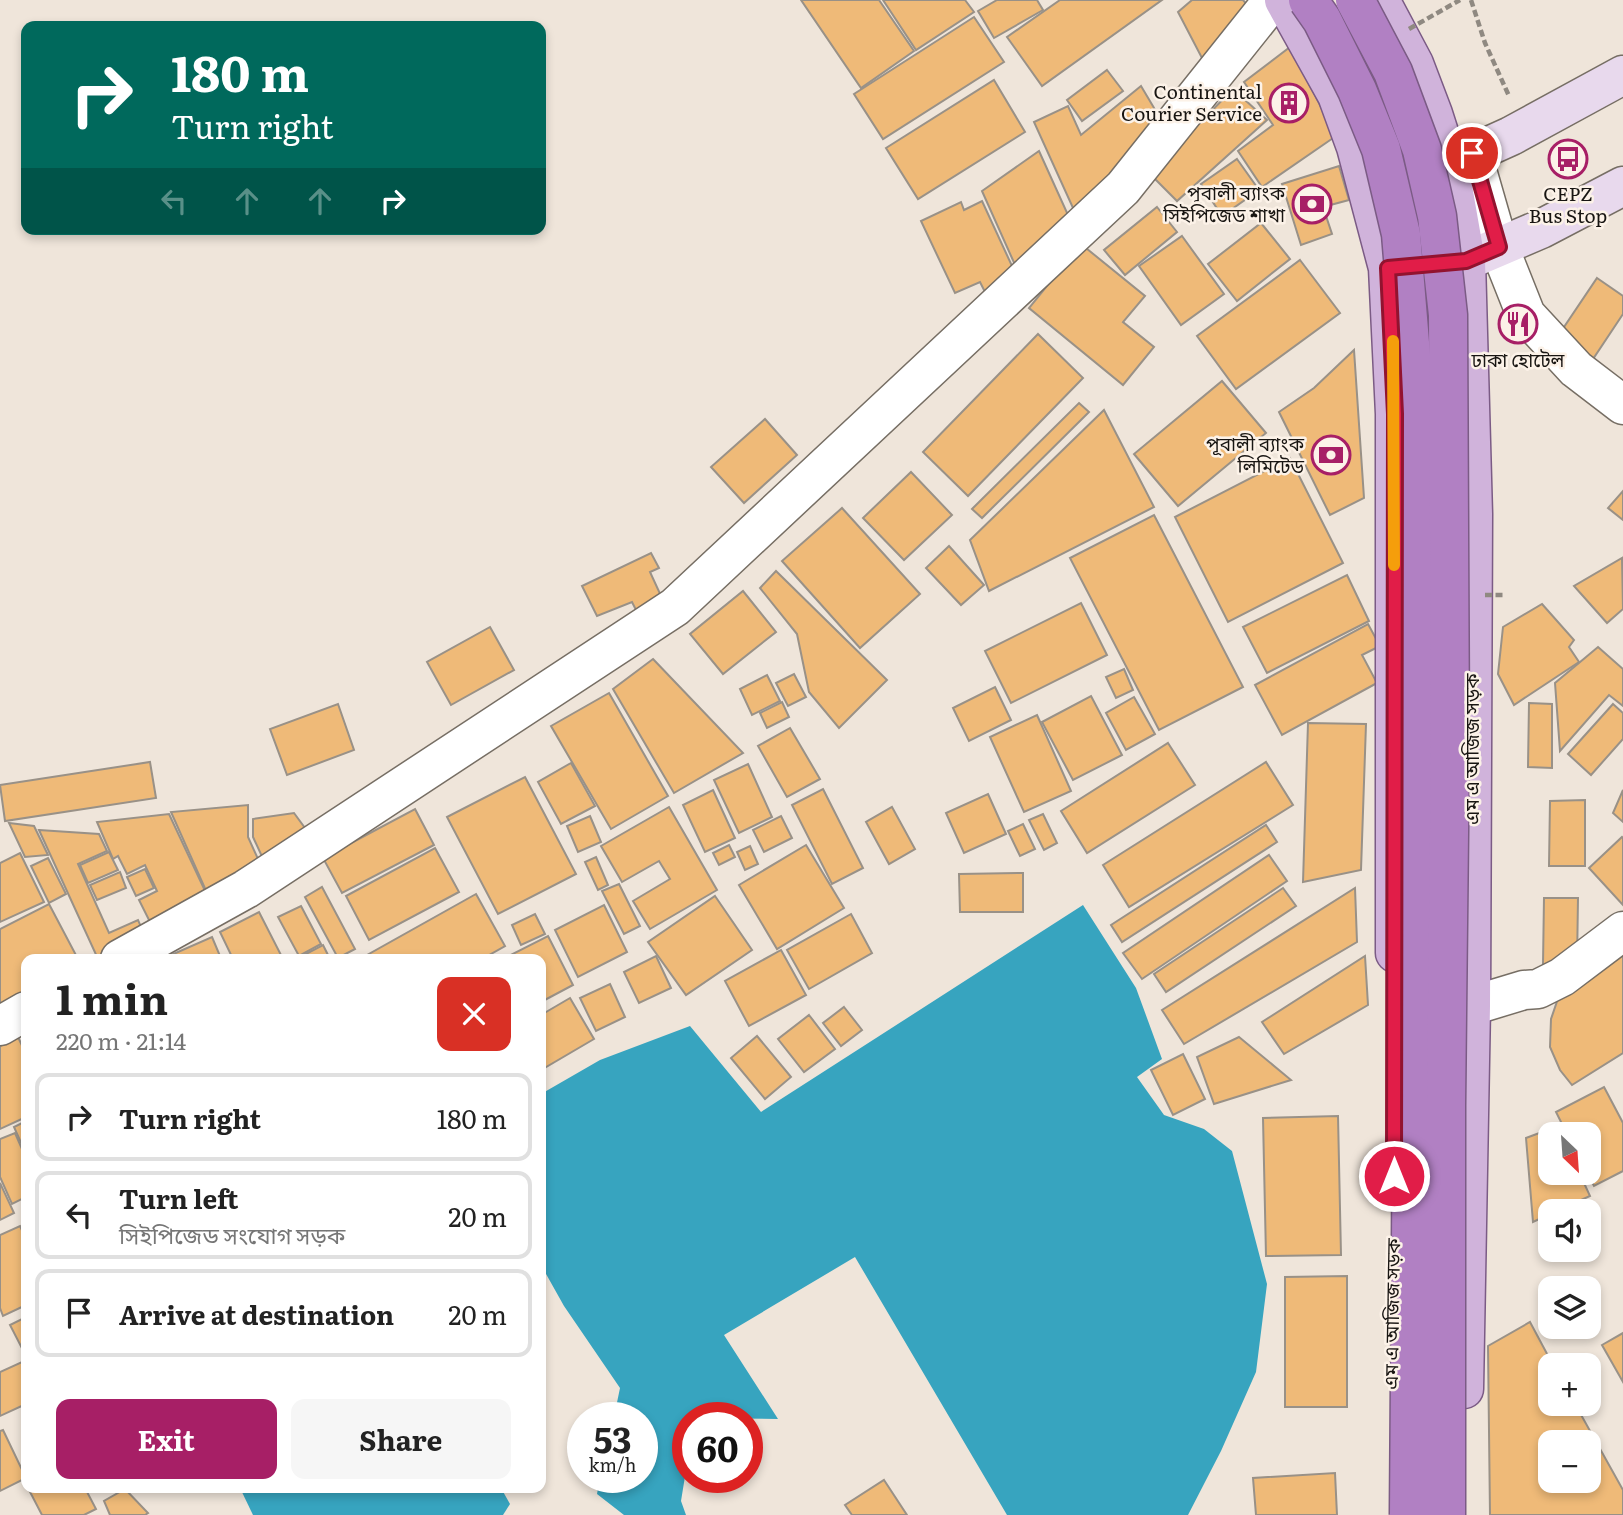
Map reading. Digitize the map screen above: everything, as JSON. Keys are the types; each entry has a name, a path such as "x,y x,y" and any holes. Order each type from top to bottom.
{"highway":[{"path":"1308,0 1322,20 1357,90 1381,149 1401,234 1417,428 1409,1515"},
{"path":"1354,0 1393,72 1422,150 1437,216 1448,315 1450,757 1446,1105 1446,1515"}],"main road":[{"name":"এম এ আজিজ সড়ক","path":"1284,0 1337,95 1356,147 1388,268 1395,414 1395,1040 1390,1515"},
{"name":"এম এ আজিজ সড়ক","path":"1380,0 1414,64 1433,114 1461,159 1482,254 1474,514 1471,1006 1463,1515"}],"street":[{"path":"129,954 246,889 675,607 1123,188 1273,0"},
{"path":"1461,159 1623,75"},
{"path":"1388,268 1482,254 1541,229 1623,186"},
{"path":"1482,254 1526,314 1576,369 1623,405"},
{"path":"1471,1006 1524,990 1538,989 1562,977 1623,931"},
{"path":"0,1026 21,1014"}],"path":[{"path":"1471,0 1485,43 1523,129"}],"water":[{"path":"1083,905 1136,988 1162,1059 1137,1077 1164,1115 1204,1129 1232,1151 1267,1284 1256,1372 1221,1451 1188,1515 1007,1515 855,1257 724,1335 778,1419 763,1419 763,1402 672,1402 672,1493 682,1493 681,1501 686,1515 624,1515 597,1494 658,1493 658,1402 617,1402 620,1388 564,1306 546,1274 546,1091 600,1060 690,1026 761,1112"},
{"path":"242,1493 504,1493 510,1504 503,1515 253,1515"}],"building":[{"path":"801,0 879,0 914,51 861,88"},
{"path":"883,0 965,0 974,12 916,50"},
{"path":"997,0 1037,0 1043,10 994,38 978,11"},
{"path":"1060,0 1162,0 1042,86 1007,37"},
{"path":"1192,0 1243,0 1256,15 1203,60 1178,12"},
{"path":"974,17 1004,62 883,139 854,94"},
{"name":"Continental Courier Service","path":"1290,47 1336,136 1262,187 1238,151 1273,125 1244,82"},
{"path":"1107,70 1123,91 1082,121 1067,100"},
{"path":"994,80 1025,132 918,199 886,148"},
{"path":"1141,86 1163,123 1115,167 1119,176 1078,219 1034,122 1068,106 1081,135"},
{"path":"1233,89 1267,120 1177,201 1150,174"},
{"path":"1039,151 1073,226 1020,276 982,191"},
{"path":"1237,159 1259,190 1222,216 1201,184"},
{"name":"পূবালী ব্যাংক সিইপিজেড শাখা","path":"1339,166 1349,200 1323,207 1332,234 1301,245 1282,184"},
{"path":"982,201 1018,279 986,294 980,282 955,293 921,221 961,202 964,210"},
{"path":"1157,207 1177,232 1125,275 1104,250"},
{"path":"1261,223 1290,259 1237,301 1208,264"},
{"path":"1182,236 1224,294 1181,325 1139,266"},
{"path":"1081,244 1145,296 1123,322 1154,347 1123,385 1029,308"},
{"path":"1300,260 1340,313 1236,389 1197,336"},
{"path":"1597,278 1623,296 1623,314 1593,359 1558,336"},
{"path":"1038,334 1083,378 968,496 923,452"},
{"name":"পূবালী ব্যাংক লিমিটেড","path":"1354,350 1364,498 1330,515 1279,412 1314,388"},
{"path":"1222,381 1266,433 1178,506 1134,454"},
{"path":"1079,403 1089,412 982,518 972,509"},
{"path":"1104,410 1154,507 989,591 970,540"},
{"path":"765,419 797,455 744,503 711,467"},
{"path":"1290,458 1343,563 1228,622 1175,517"},
{"path":"911,472 952,515 904,560 863,518"},
{"path":"1623,491 1623,520 1608,508"},
{"path":"842,508 920,594 860,648 782,561"},
{"path":"1154,515 1243,687 1159,730 1070,558"},
{"path":"949,546 984,585 961,605 926,568"},
{"path":"651,553 659,568 650,572 662,598 636,610 632,602 597,616 582,586"},
{"path":"1622,558 1623,609 1607,623 1574,586"},
{"path":"776,571 887,680 839,728 809,692 797,634 760,588"},
{"path":"1347,575 1369,621 1267,673 1243,627"},
{"path":"743,591 776,632 723,674 690,634"},
{"path":"1081,603 1107,655 1011,703 985,651"},
{"path":"1542,604 1574,640 1569,647 1579,662 1514,705 1498,674 1503,627"},
{"path":"1368,624 1380,646 1362,655 1377,683 1282,735 1255,685"},
{"path":"490,627 514,670 451,705 427,662"},
{"path":"1598,647 1623,669 1623,706 1609,695 1560,751 1555,683"},
{"path":"653,659 743,753 674,793 613,689"},
{"path":"1124,669 1133,690 1116,698 1106,677"},
{"path":"794,674 806,697 788,706 776,683"},
{"path":"767,675 780,701 752,715 740,689"},
{"path":"995,687 1011,720 969,741 953,708"},
{"path":"609,693 668,796 611,829 551,726"},
{"path":"1091,696 1122,755 1073,780 1042,722"},
{"path":"1134,697 1155,734 1126,750 1106,713"},
{"path":"782,702 789,717 767,728 760,713"},
{"path":"1529,703 1552,704 1552,768 1528,767"},
{"path":"338,704 354,750 287,775 270,729"},
{"path":"1613,704 1623,713 1623,739 1591,775 1568,754"},
{"path":"1037,715 1071,791 1024,812 990,737"},
{"path":"1308,723 1366,724 1361,870 1303,882"},
{"path":"790,728 820,779 787,797 758,746"},
{"path":"1168,743 1195,785 1087,853 1061,811"},
{"path":"150,762 156,798 5,821 0,785"},
{"path":"1266,762 1293,805 1129,907 1103,865"},
{"path":"571,763 595,806 561,824 538,782"},
{"path":"748,764 772,817 739,833 714,780"},
{"path":"525,777 576,874 498,914 447,817"},
{"path":"823,789 863,868 832,884 792,805"},
{"path":"713,790 735,838 705,852 683,805"},
{"path":"1623,790 1623,822 1613,813"},
{"path":"988,794 1006,834 964,853 946,813"},
{"path":"1585,800 1585,866 1549,866 1550,801"},
{"path":"248,805 248,837 263,870 207,893 171,812"},
{"path":"669,807 717,890 650,929 633,901 670,879 659,861 622,882 601,846"},
{"path":"892,807 915,849 889,864 866,822"},
{"path":"415,809 434,845 342,893 323,858"},
{"path":"294,813 313,839 265,863 253,837 253,819"},
{"path":"169,814 207,895 150,922 139,900 157,891 145,865 127,874 118,856 113,859 97,822"},
{"path":"1043,814 1057,843 1044,850 1029,820"},
{"path":"590,816 601,842 578,852 567,826"},
{"path":"781,816 792,838 764,852 753,830"},
{"path":"9,823 34,826 48,855 25,857"},
{"path":"1023,824 1035,849 1020,856 1008,831"},
{"path":"1266,825 1277,842 1122,942 1111,925"},
{"path":"39,830 99,834 107,851 78,864 109,933 138,920 146,938 109,954 96,954"},
{"path":"1623,838 1623,905 1589,868"},
{"path":"729,845 735,857 719,865 713,853"},
{"path":"806,845 844,908 777,949 739,885"},
{"path":"750,846 758,864 745,870 737,852"},
{"path":"435,848 459,892 369,940 346,896"},
{"path":"109,852 118,870 88,883 80,865"},
{"path":"20,853 44,902 0,922 0,863"},
{"path":"1269,855 1287,881 1142,979 1123,953"},
{"path":"596,857 608,885 598,890 585,862"},
{"path":"48,858 66,894 49,903 31,866"},
{"path":"145,869 154,888 136,896 127,877"},
{"path":"120,872 126,888 97,900 90,885"},
{"path":"1023,873 1023,912 960,912 959,874"},
{"path":"619,884 640,926 624,934 602,891"},
{"path":"322,887 355,949 346,954 336,954 305,897"},
{"path":"1283,888 1296,906 1166,992 1154,974"},
{"path":"1355,888 1357,942 1184,1044 1162,1010"},
{"path":"476,894 505,946 491,954 369,954"},
{"path":"715,896 752,950 686,995 648,942"},
{"path":"1544,898 1578,898 1577,964 1543,964"},
{"path":"49,904 75,954 21,954 21,999 0,1010 0,929"},
{"path":"604,905 627,952 578,977 555,930"},
{"path":"301,906 321,944 298,954 278,917"},
{"path":"259,912 280,954 231,954 220,932"},
{"path":"535,914 545,934 521,945 512,925"},
{"path":"851,914 872,953 809,989 787,950"},
{"path":"548,936 573,985 546,999 546,954 513,954"},
{"path":"212,937 219,954 173,954"},
{"path":"1623,940 1623,1053 1572,1085 1560,1070 1550,1047 1551,1019 1564,981"},
{"path":"323,945 328,954 306,954"},
{"path":"781,950 806,995 749,1026 725,981"},
{"path":"656,956 671,988 639,1003 624,972"},
{"path":"1365,956 1368,1005 1284,1054 1262,1022"},
{"path":"610,984 625,1017 596,1031 580,998"},
{"path":"570,998 594,1039 546,1067 546,1012"},
{"path":"844,1007 862,1030 841,1046 823,1023"},
{"path":"809,1015 835,1049 804,1072 778,1039"},
{"path":"757,1036 791,1077 765,1099 731,1058"},
{"path":"18,1037 21,1043 21,1119 0,1129 0,1046"},
{"path":"1239,1037 1291,1080 1214,1104 1197,1057"},
{"path":"1183,1054 1205,1099 1173,1115 1151,1070"},
{"path":"1604,1087 1623,1123 1623,1171 1601,1182 1601,1122 1561,1122 1556,1112"},
{"path":"1338,1116 1341,1255 1266,1256 1263,1118"},
{"path":"21,1124 21,1143 14,1127"},
{"path":"15,1133 21,1147 21,1200 12,1204 0,1177 0,1139"},
{"path":"1538,1134 1538,1185 1585,1185 1590,1196 1583,1199 1538,1199 1538,1220 1533,1222 1526,1138"},
{"path":"0,1183 14,1213 0,1220"},
{"path":"20,1226 21,1228 21,1307 3,1316 0,1308 0,1235"},
{"path":"1347,1276 1347,1407 1285,1407 1285,1277"},
{"path":"21,1320 21,1346 10,1325"},
{"path":"1530,1322 1547,1353 1538,1353 1538,1416 1582,1416 1590,1430 1538,1430 1538,1493 1601,1493 1601,1451 1623,1490 1623,1515 1490,1515 1488,1346"},
{"path":"1623,1333 1623,1382 1602,1345"},
{"path":"21,1362 21,1406 0,1416 0,1372"},
{"path":"3,1430 21,1468 21,1480 0,1491 0,1431"},
{"path":"1335,1473 1337,1515 1256,1515 1253,1478"},
{"path":"884,1480 907,1515 852,1515 845,1505"},
{"path":"31,1493 88,1493 96,1509 84,1515 42,1515"},
{"path":"118,1493 129,1493 148,1513 110,1515 104,1501"}],"slow traffic":[{"path":"1393,341 1394,565"}],"place":[{"name":"Continental Courier Service","path":"1289,103"},
{"name":"CEPZ Bus Stop","path":"1568,159"},
{"name":"পূবালী ব্যাংক সিইপিজেড শাখা","path":"1312,204"},
{"name":"ঢাকা হোটেল","path":"1518,324"},
{"name":"পূবালী ব্যাংক লিমিটেড","path":"1331,455"}],"route":[{"path":"1394,1176 1395,414 1388,268 1466,261 1499,247 1472,153"}]}
